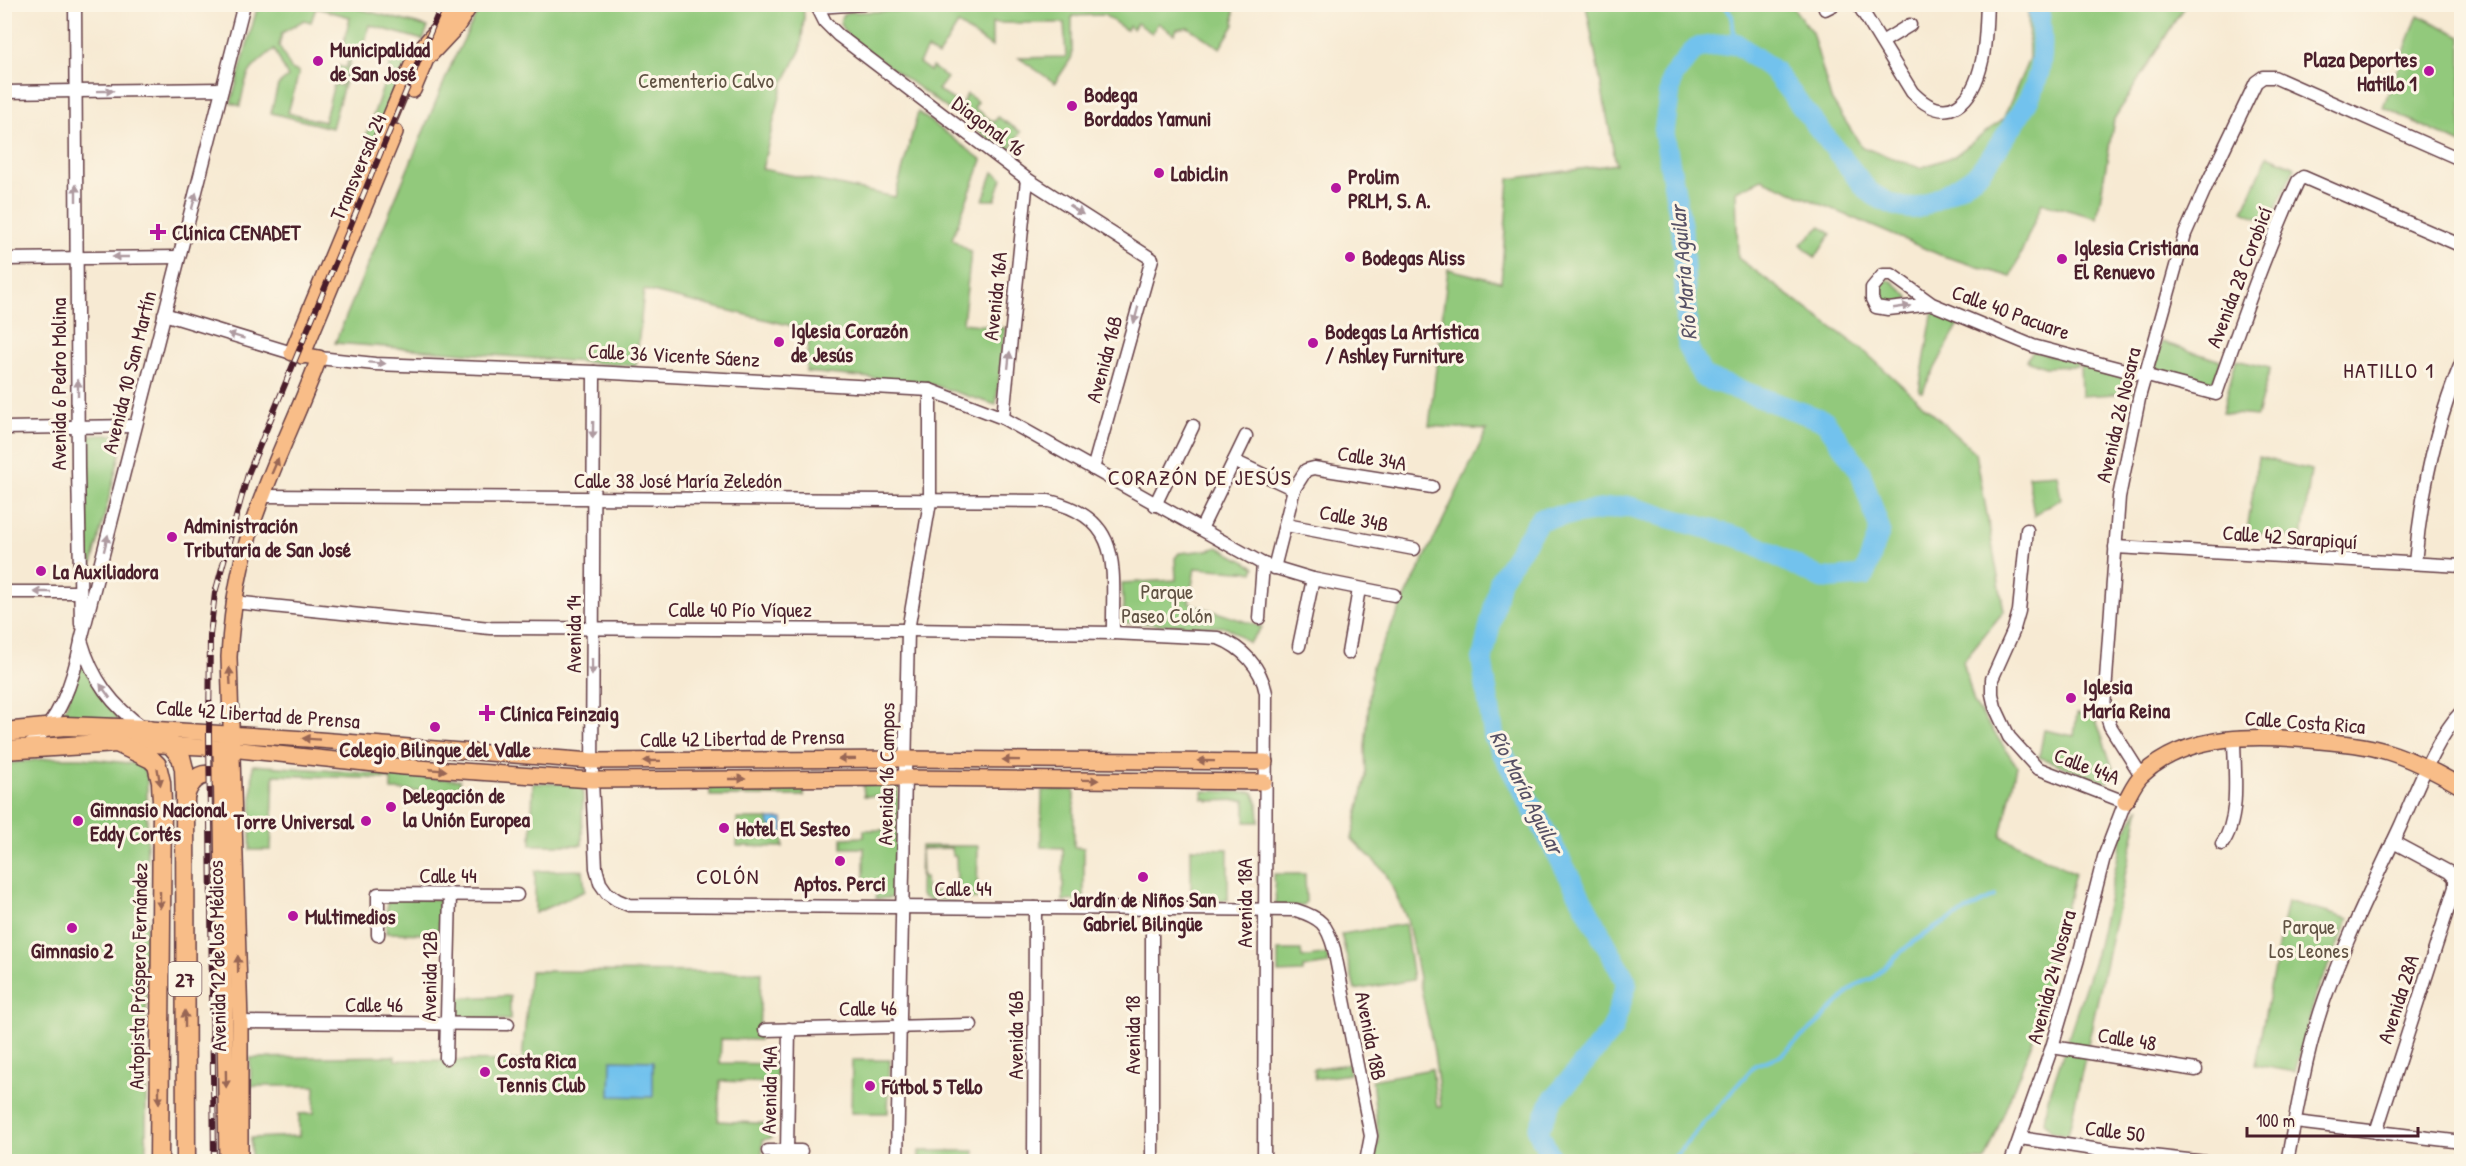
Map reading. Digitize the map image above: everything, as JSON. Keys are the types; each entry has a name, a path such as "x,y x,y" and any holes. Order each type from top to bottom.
{"highway":[{"name":"Calle 42 Libertad de Prensa","path":"4,732 48,727 95,726 146,729"},
{"path":"146,729 159,734 172,745"},
{"name":"Calle 42 Libertad de Prensa","path":"4,750 117,743"},
{"name":"Autopista Próspero Fernández","path":"117,743 151,759 157,765 161,782 159,1161"},
{"name":"27","path":"172,745 183,764 185,796 186,1161"},
{"path":"185,796 189,783 198,776 209,774 222,783"}],"main road":[{"name":"Transversal 24","path":"297,354 417,53 441,26 454,4"},
{"name":"Transversal 24","path":"297,354 426,59 457,26 471,4"},
{"name":"Calle 36 Vicente Sáenz","path":"297,354 319,358"},
{"name":"Avenida 12 de los Médicos","path":"240,1161 240,1022 229,744 229,657 233,602 249,534 262,496 319,358"},
{"name":"Calle 42 Libertad de Prensa","path":"146,729 229,744 404,767 592,780 906,778 1264,782"},
{"name":"Calle Costa Rica","path":"2125,802 2141,775 2172,755 2203,743 2234,738 2281,737 2344,743 2388,752 2427,766 2462,787"},
{"name":"Calle 42 Libertad de Prensa","path":"117,743 229,744 592,762 906,759 1265,762"},
{"name":"Avenida 12 de los Médicos","path":"227,1161 222,783 229,744"}],"street":[{"name":"Avenida 6 Pedro Molina","path":"28,747 48,727 70,684 81,640 75,4"},
{"name":"Avenida 10 San Martín","path":"81,640 243,4"},
{"path":"817,6 863,4"},
{"path":"1858,4 1912,92 1923,103 1935,110 1957,107 1977,78 1982,59 1987,4"},
{"name":"Diagonal 16","path":"817,6 825,22 837,36 1027,179 1152,259"},
{"path":"1882,42 1910,25"},
{"name":"Avenida 26 Nosara","path":"2141,775 2117,740 2106,718 2104,707 2119,497 2128,444 2145,374 2185,234 2206,184 2256,82 2263,77 2274,77 2462,160"},
{"path":"4,92 222,89"},
{"name":"Avenida 28 Corobicí","path":"2216,394 2272,239 2298,181 2303,177 2462,246"},
{"name":"Avenida 16A","path":"1003,418 1027,179"},
{"path":"4,259 179,257"},
{"name":"Avenida 16B","path":"1093,470 1152,259"},
{"name":"Calle 40 Pacuare","path":"1932,303 1888,309 1876,307 1872,299 1872,288 1883,275 1892,275 1932,303 2033,346 2216,394"},
{"name":"Calle 36 Vicente Sáenz","path":"164,314 297,354"},
{"name":"Calle 36 Vicente Sáenz","path":"319,358 375,364 594,372 930,390 1003,418 1155,505 1269,566 1313,579 1394,595"},
{"path":"2415,563 2419,516 2428,468 2442,415 2462,361"},
{"name":"Avenida 14","path":"594,372 592,780 596,868 600,883 607,893"},
{"name":"Avenida 16 Campos","path":"897,1161 908,630 930,502 930,390"},
{"path":"4,428 135,426"},
{"path":"1155,505 1193,426"},
{"path":"1201,529 1246,436"},
{"path":"1234,461 1294,489 1286,525 1269,566 1259,618"},
{"name":"Calle 34A","path":"1294,489 1306,471 1314,468 1432,487"},
{"name":"Calle 38 José María Zeledón","path":"262,496 1049,501 1078,510 1089,518 1107,540 1112,560 1113,633"},
{"name":"Calle 34B","path":"1286,525 1414,549"},
{"name":"Calle 44A","path":"2027,531 2019,611 2013,632 1992,679 1995,707 2009,737 2037,768 2125,802"},
{"name":"Calle 42 Sarapiquí","path":"2115,547 2462,566"},
{"path":"1299,646 1313,579"},
{"path":"1348,653 1359,589"},
{"path":"4,592 80,592"},
{"name":"Calle 40 Pío Víquez","path":"233,602 490,628 592,627 1113,633 1218,638 1231,643 1243,652"},
{"path":"81,640 94,676 104,692 130,719 146,729"},
{"name":"Avenida 18A","path":"1243,652 1253,663 1264,685 1264,1161"},
{"path":"2287,1161 2301,1080 2325,999 2361,909 2427,766 2455,718 2462,711"},
{"path":"2222,844 2234,820 2234,738"},
{"name":"Avenida 24 Nosara","path":"2011,1161 2052,1047 2078,959 2104,856 2125,802"},
{"name":"Avenida 28A","path":"2376,1132 2455,887 2455,878 2450,872 2393,842"},
{"name":"Calle 44","path":"607,893 629,904 1296,910 1320,921"},
{"name":"Calle 44","path":"378,935 378,894 517,895"},
{"name":"Avenida 12B","path":"446,1058 450,894"},
{"name":"Avenida 16B","path":"1034,1161 1035,908"},
{"name":"Avenida 18","path":"1152,908 1152,1161"},
{"name":"Avenida 18B","path":"1320,921 1329,931 1334,949 1371,1137 1366,1161"},
{"name":"Calle 46","path":"240,1022 508,1024"},
{"name":"Calle 46","path":"765,1030 971,1025"},
{"name":"Avenida 14A","path":"787,1151 789,1029"},
{"name":"Calle 48","path":"2052,1047 2196,1070"},
{"path":"2295,1122 2462,1142"},
{"name":"Calle 50","path":"2020,1138 2107,1151 2206,1161"},
{"path":"768,1151 801,1151"}],"green space":[{"path":"258,5 344,5 428,27 423,40 369,25 365,43 351,59 332,128 271,113 278,85 288,77 274,49 249,73 240,106 231,103","holes":["316,8 350,17 341,54 349,57 346,68 338,66 336,73 345,75 341,86 334,84 324,122 288,113 299,72 291,69 279,46 282,33 304,20 311,22"]},
{"name":"Cementerio Calvo","path":"481,5 803,5 801,49 783,84 762,169 895,197 918,112 982,160 952,239 971,252 963,323 1005,328 996,405 927,383 806,372 809,330 644,290 636,366 335,343 452,63"},
{"path":"1229,5 1234,9 1234,25 1220,48 1188,27 1177,29 1174,34 1158,23 1152,33 1137,23 1133,29 1129,26 1126,30 1104,15 1072,16 1072,57 1055,83 1019,58 1066,57 1064,23 992,23 992,47 958,24 938,56 927,49 919,63 930,71 932,67 947,78 938,90 961,105 967,94 978,102 974,108 994,122 998,117 1021,132 1008,153 849,37 840,23 843,14 850,12"},
{"path":"1586,5 1791,5 1812,32 1831,99 1862,147 1920,168 1954,156 2003,119 2029,59 2028,5 2185,5 2114,119 2097,218 2042,203 2011,277 1940,255 1762,179 1736,191 1738,258 1864,351 1976,453 2004,611 1963,661 1974,703 2017,766 2001,836 2075,873 2034,1037 1985,1161 1929,1161 1917,1157 1916,1162 1373,1161 1379,1142 1372,1080 1432,1069 1437,1107 1441,1107 1434,1052 1407,919 1385,872 1352,839 1366,776 1365,748 1372,666 1487,430 1429,426 1448,269 1501,282 1509,179 1616,164"},
{"name":"Plaza Deportes Hatillo 1","path":"2418,15 2461,36 2461,144 2383,107"},
{"path":"394,55 411,61 376,142 365,139"},
{"path":"2268,155 2295,167 2269,223 2243,211"},
{"path":"993,172 1002,178 995,200 983,200"},
{"path":"1821,226 1831,234 1815,258 1801,244"},
{"path":"1886,280 1892,281 1909,297 1908,300 1887,303 1875,297 1876,289"},
{"path":"1933,310 1961,320 1922,392 1919,391"},
{"path":"2162,342 2221,361 2213,384 2155,368"},
{"path":"2033,351 2077,362 2077,366 2045,367 2026,360"},
{"path":"2236,360 2270,368 2257,416 2222,413"},
{"path":"2080,364 2132,379 2133,393 2081,396"},
{"path":"125,434 88,581 86,436"},
{"path":"2258,457 2311,470 2302,538 2247,532"},
{"path":"2057,474 2061,499 2034,516 2028,476"},
{"name":"Parque Paseo Colón","path":"1218,547 1255,567 1253,572 1195,568 1189,603 1262,627 1249,643 1227,627 1124,623 1122,583 1176,580 1175,558 1179,553"},
{"path":"82,660 98,694 119,720 62,718"},
{"path":"2077,713 2095,717 2113,769 2113,775 2106,783 2039,757 2044,730 2074,736"},
{"path":"51,758 82,758 137,764 147,776 146,1161 5,1161 4,987 7,986 5,764"},
{"path":"253,765 460,780 461,793 391,790 391,779 274,775 271,850 250,850"},
{"path":"533,783 583,784 582,845 531,845"},
{"path":"863,784 896,785 898,788 897,893 891,898 876,899 876,886 864,886 864,848 842,848 842,838 864,837 864,830 890,830 889,796 864,796"},
{"path":"805,786 804,796 710,796 710,787"},
{"path":"1042,790 1074,790 1074,847 1084,848 1084,900 1063,901 1063,848 1041,847"},
{"path":"1203,791 1253,792 1258,804 1259,822 1245,822 1245,800 1208,801 1208,799 1203,799"},
{"path":"2140,807 2068,1135 2052,1132 2044,1122 2047,1102 2096,954 2123,834"},
{"path":"737,819 769,819 773,837 783,837 783,847 737,846"},
{"path":"921,846 978,846 977,899 930,900 922,897 920,892","holes":["951,848 952,855 956,856 957,885 951,886 952,895 943,896 942,891 926,892 925,877 922,877 921,849"]},
{"path":"1191,848 1228,849 1228,900 1191,900"},
{"path":"583,870 585,891 535,913 535,871"},
{"path":"1274,874 1305,874 1306,902 1303,906 1276,905"},
{"path":"387,898 439,899 439,934 386,933"},
{"name":"Parque Los Leones","path":"2287,901 2349,919 2317,991 2295,1072 2255,1065"},
{"path":"1405,924 1413,980 1355,990 1341,934"},
{"path":"1278,950 1301,950 1302,958 1327,954 1329,964 1303,968 1303,972 1278,973"},
{"name":"Costa Rica Tennis Club","path":"530,971 761,972 759,1040 721,1039 720,1063 776,1064 776,1083 720,1081 718,1121 775,1124 771,1138 763,1140 762,1161 251,1161 251,1138 299,1136 299,1114 314,1113 315,1086 251,1086 250,1058 395,1056 395,1060 522,1061"},
{"path":"510,996 510,1020 457,1019 457,998"},
{"name":"Fútbol 5 Tello","path":"852,1060 890,1060 888,1113 851,1113"},
{"path":"1348,1064 1350,1074 1315,1079 1313,1069"},
{"path":"919,1151 974,1151 974,1161 919,1161"}],"water":[{"path":"769,819 783,819 783,837 773,837 772,827 768,824"},
{"path":"611,1060 653,1061 653,1097 610,1096"}],"waterway":[{"path":"1723,4 1732,16 1735,43"},
{"name":"Río María Aguilar","path":"1553,1162 1538,1131 1551,1102 1612,1030 1627,983 1494,737 1482,661 1500,580 1540,519 1627,506 1741,538 1822,579 1864,576 1880,530 1860,471 1825,421 1703,377 1688,348 1682,230 1664,133 1672,77 1696,48 1735,43 1773,70 1868,191 1896,206 1915,208 1948,193 1979,172 2019,115 2036,82 2041,63 2038,4"},
{"path":"1670,1162 1755,1065 1780,1056 1856,985 1873,978 1909,945 1939,925 1995,896"}],"railway":[{"path":"214,1162 209,733 210,635 215,593 248,474 442,4"}],"place":[{"name":"Municipalidad de San José","path":"318,61"},
{"name":"Plaza Deportes Hatillo 1","path":"2429,71"},
{"name":"Bodega Bordados Yamuni","path":"1072,106"},
{"name":"Labiclin","path":"1159,173"},
{"name":"Prolim PRLM, S. A.","path":"1336,188"},
{"name":"Clínica CENADET","path":"158,232"},
{"name":"Bodegas Aliss","path":"1350,257"},
{"name":"Iglesia Cristiana El Renuevo","path":"2062,259"},
{"name":"Iglesia Corazón de Jesús","path":"779,342"},
{"name":"Bodegas La Artística / Ashley Furniture","path":"1313,343"},
{"name":"Administración Tributaria de San José","path":"172,537"},
{"name":"La Auxiliadora","path":"41,571"},
{"name":"Iglesia María Reina","path":"2071,698"},
{"name":"Clínica Feinzaig","path":"487,713"},
{"name":"Colegio Bilingue del Valle","path":"435,727"},
{"name":"Delegación de la Unión Europea","path":"391,807"},
{"name":"Gimnasio Nacional Eddy Cortés","path":"78,821"},
{"name":"Torre Universal","path":"366,821"},
{"name":"Hotel El Sesteo","path":"724,828"},
{"name":"Aptos. Perci","path":"840,861"},
{"name":"Jardín de Niños San Gabriel Bilingüe","path":"1143,877"},
{"name":"Multimedios","path":"293,916"},
{"name":"Gimnasio 2","path":"72,928"},
{"name":"Costa Rica Tennis Club","path":"485,1072"},
{"name":"Fútbol 5 Tello","path":"870,1086"}],"district":[{"name":"HATILLO 1","path":"2389,370"},
{"name":"CORAZÓN DE JESÚS","path":"1200,477"},
{"name":"COLÓN","path":"728,876"}]}
